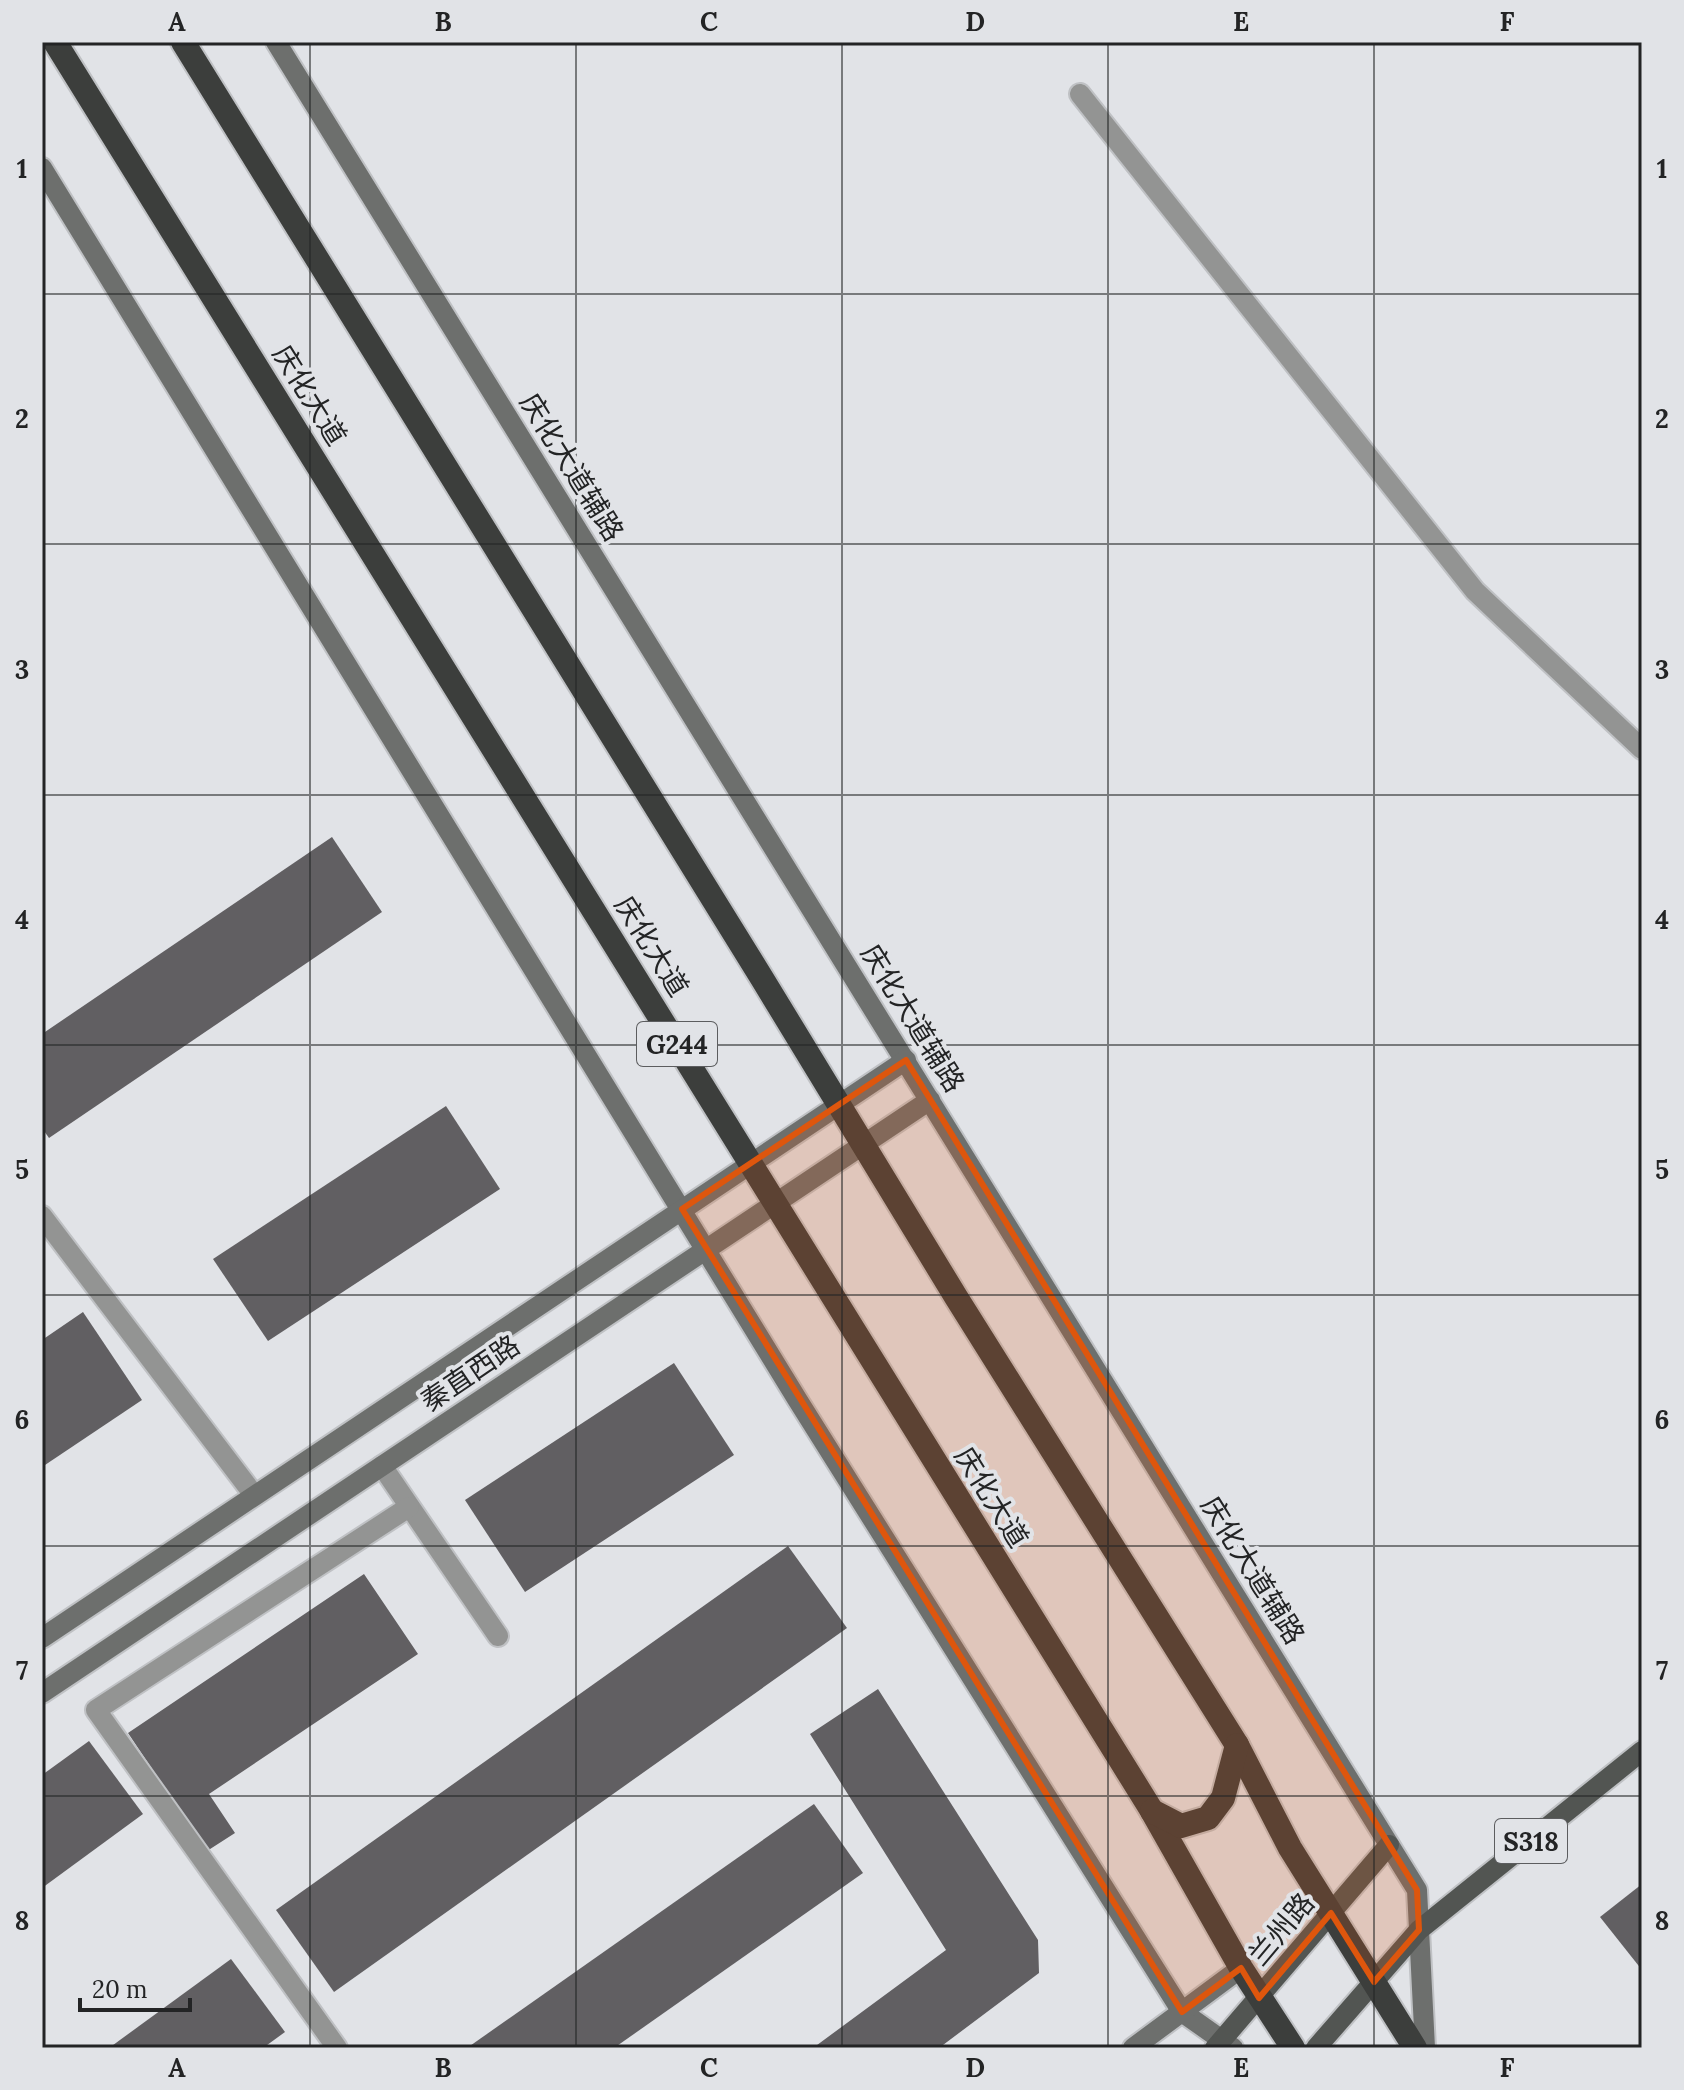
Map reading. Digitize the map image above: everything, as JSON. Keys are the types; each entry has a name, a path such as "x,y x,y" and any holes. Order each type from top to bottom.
{"highway":[{"name":"庆化大道","path":"55,42 1152,1811 1241,1968 1293,2048"},
{"path":"183,42 956,1297 1237,1745 1290,1848 1415,2048"},
{"path":"1152,1811 1181,1826 1208,1818 1223,1798 1237,1745"}],"main road":[{"name":"庆化大道辅路","path":"276,42 1417,1890 1425,2048"},
{"path":"42,168 797,1399 1182,2012 1223,2046"},
{"name":"秦直西路","path":"42,1638 906,1060"},
{"name":"秦直西路","path":"42,1693 930,1100"},
{"name":"S318","path":"1316,2048 1419,1930 1642,1751"},
{"name":"兰州路","path":"1223,2046 1259,1998 1389,1845"},
{"path":"1133,2048 1241,1968"}],"street":[{"path":"1080,94 1475,591 1642,749"},
{"path":"42,1216 254,1495"},
{"path":"382,1466 498,1636"},
{"path":"337,2048 96,1710 409,1507"}],"highlighted area":[{"path":"906,1060 1417,1890 1419,1930 1374,1982 1331,1913 1259,1998 1241,1968 1182,2012 682,1209"}],"building":[{"path":"332,837 382,912 49,1138 42,1128 42,1034"},
{"path":"446,1106 500,1189 268,1341 213,1259"},
{"path":"83,1312 142,1400 42,1467 42,1340"},
{"path":"674,1363 734,1455 525,1592 465,1500"},
{"path":"788,1546 847,1628 334,1992 276,1910"},
{"path":"364,1574 418,1654 209,1794 235,1833 207,1851 128,1733"},
{"path":"878,1689 1038,1940 1039,1973 939,2048 813,2048 946,1950 810,1734"},
{"path":"89,1741 143,1814 42,1888 42,1775"},
{"path":"814,1804 863,1873 614,2048 467,2048"},
{"path":"1642,1884 1642,1970 1600,1917"},
{"path":"231,1959 285,2032 263,2048 109,2048"}]}
